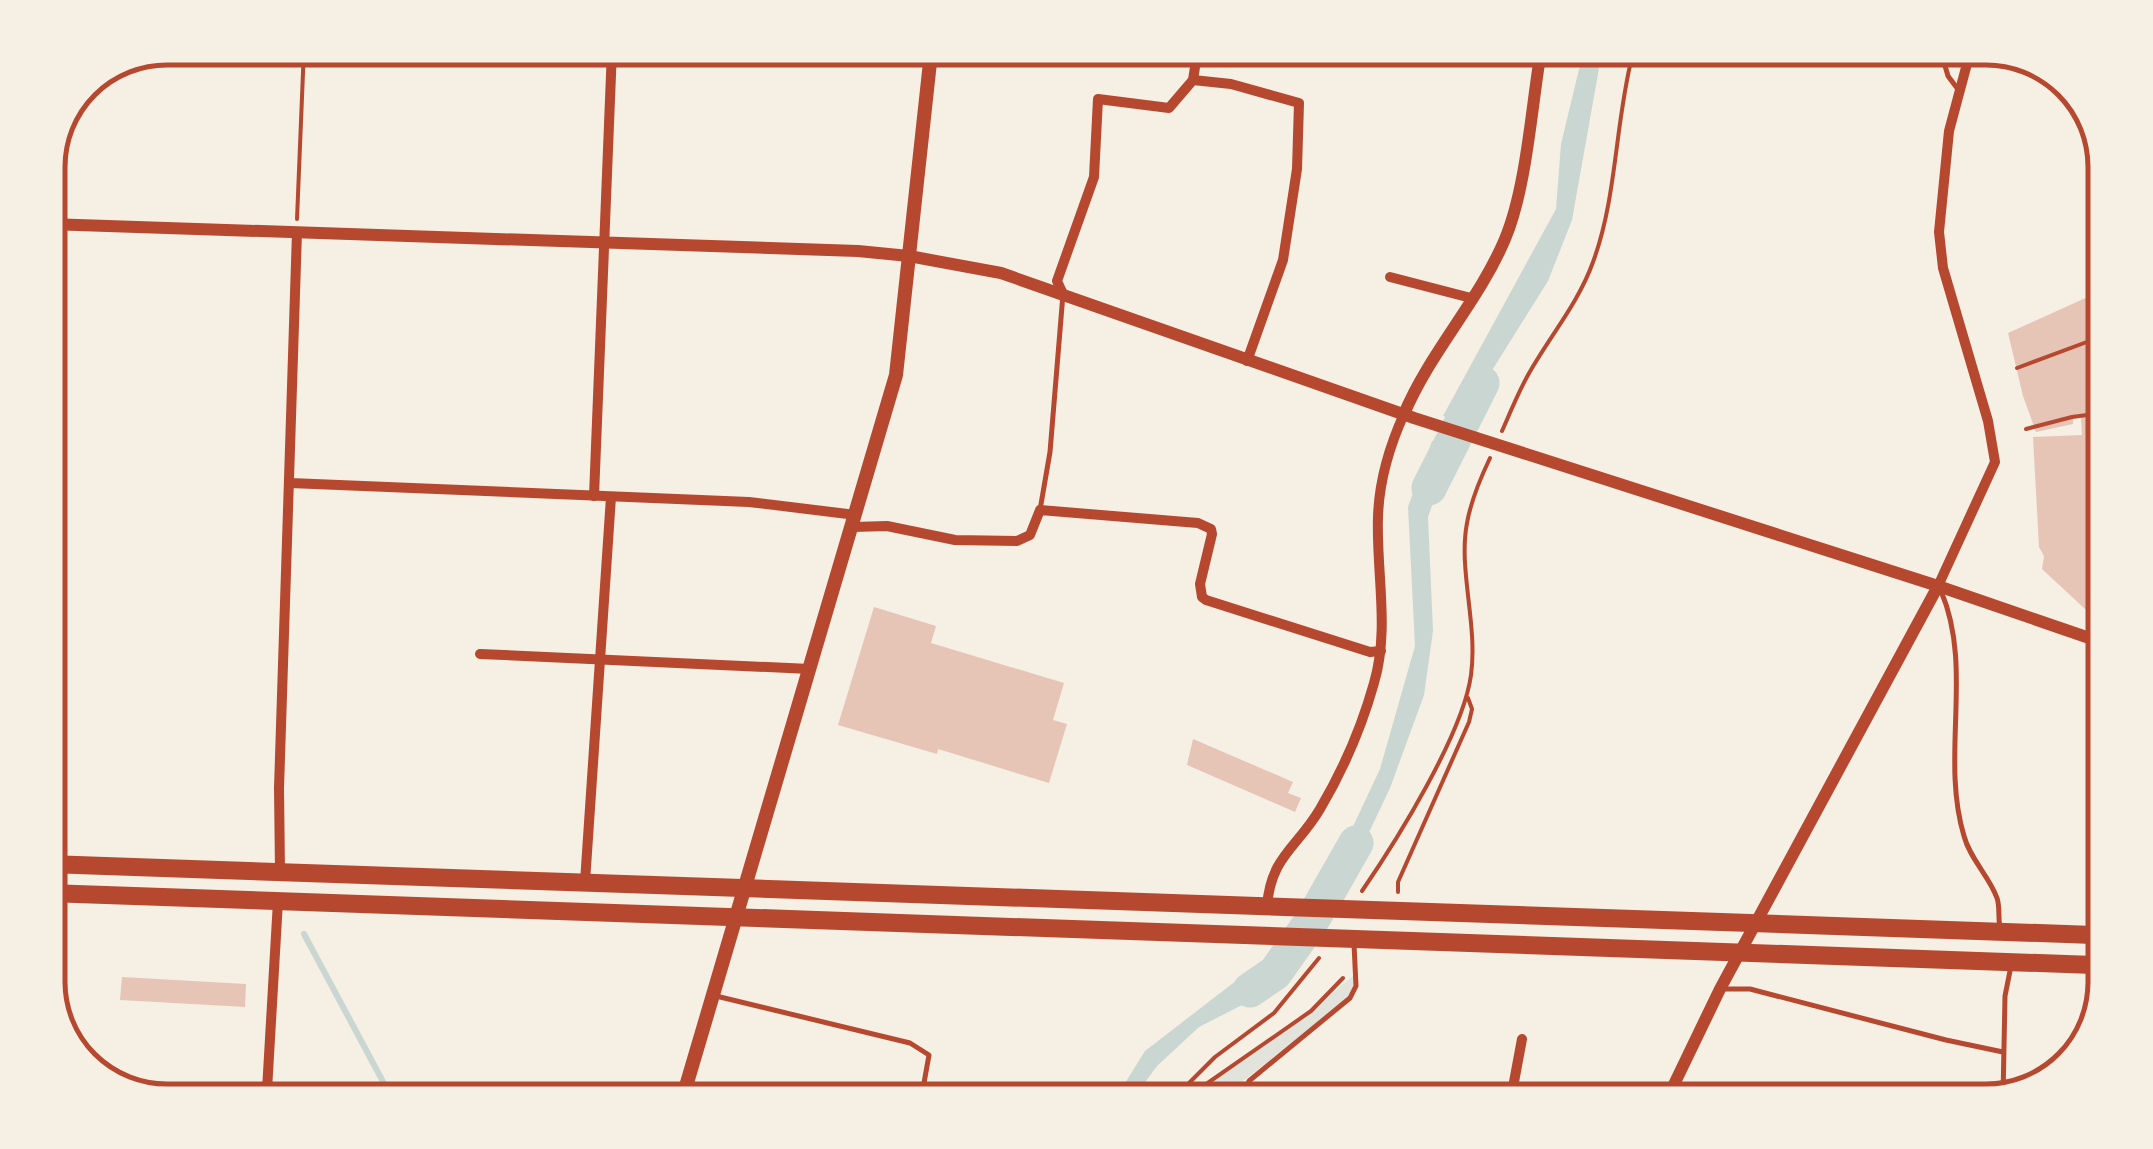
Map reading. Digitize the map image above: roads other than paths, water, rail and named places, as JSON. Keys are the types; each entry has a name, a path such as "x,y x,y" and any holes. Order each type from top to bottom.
{"highway":[{"path":"65,865 1272,906 1362,903 2088,935"},
{"path":"65,894 2088,965"}],"main road":[{"path":"687,1084 896,375 930,65"}],"street":[{"path":"594,496 612,65"},
{"path":"1063,294 1057,281 1094,177 1098,99 1169,108 1193,80 1195,65"},
{"path":"1272,906 1274,870 1320,810 1362,718 1381,652 1378,514 1393,442 1497,257 1510,226 1539,65"},
{"path":"1674,1084 1720,989 1938,586 1994,462 1988,421 1943,268 1939,232 1949,131 1967,65"},
{"path":"1193,80 1230,84 1299,103 1297,170 1283,260 1247,360"},
{"path":"65,225 858,251 1000,273 1409,416 2088,638"},
{"path":"280,872 279,788 297,232"},
{"path":"1390,277 1471,298"},
{"path":"290,484 749,502 945,540 1018,541 1030,535 1040,510 1204,524 1211,529 1212,540 1200,584 1202,597 1381,652"},
{"path":"586,882 611,498"},
{"path":"480,654 810,669"},
{"path":"267,1084 278,901"},
{"path":"1514,1084 1522,1039"}],"lane":[{"path":"1945,65 1960,92"},
{"path":"1040,510 1050,452 1063,294"},
{"path":"1938,586 1949,610 1956,657 1954,763 1963,835 1975,864 1997,898 2000,931"},
{"path":"1248,1084 1350,998 1356,986 1350,941"},
{"path":"2003,1082 2005,996 2012,962"},
{"path":"1720,989 1750,989 2002,1052"},
{"path":"713,995 910,1043 929,1054 924,1084"}],"waterway":[{"path":"1429,488 1482,383"},
{"path":"1250,990 1275,973 1311,922 1356,843"},
{"path":"304,934 384,1084"}]}
